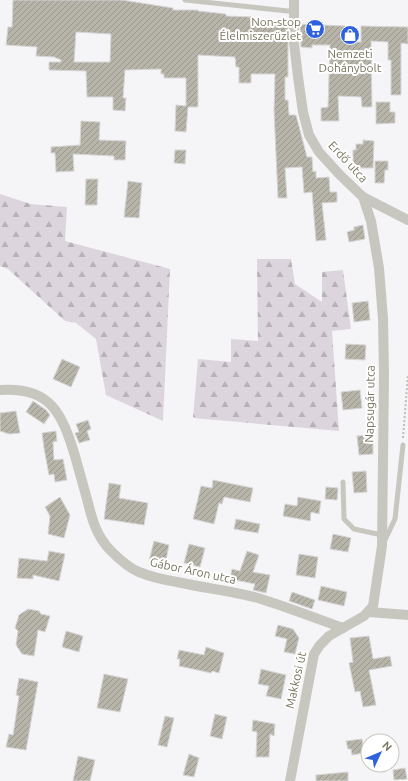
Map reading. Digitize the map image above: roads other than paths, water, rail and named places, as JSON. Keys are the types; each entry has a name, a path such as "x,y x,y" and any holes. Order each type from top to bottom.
{"street":[{"name":"Erdő utca","path":"294,0 294,43 298,77 303,112 310,135 319,152 363,197 408,220"},
{"name":"Napsugár utca","path":"363,197 371,221 379,268 383,319 384,375 382,546 373,606 369,612"},
{"name":"Gábor Áron utca","path":"0,390 26,391 40,396 50,402 57,411 63,420 72,444 92,519 99,537 111,551 130,567 139,572 159,578 257,598 343,628"},
{"name":"Makkosi út","path":"290,781 314,654 329,636 369,612"},
{"path":"369,612 408,615"}],"lane":[{"path":"185,0 288,12 294,11"},
{"path":"382,546 395,519 403,445"},
{"path":"343,482 344,520 354,529 382,535"}],"place":[{"name":"Non-stop Élelmiszerüzlet","path":"315,29"},
{"name":"Nemzeti Dohánybolt","path":"350,35"}]}
